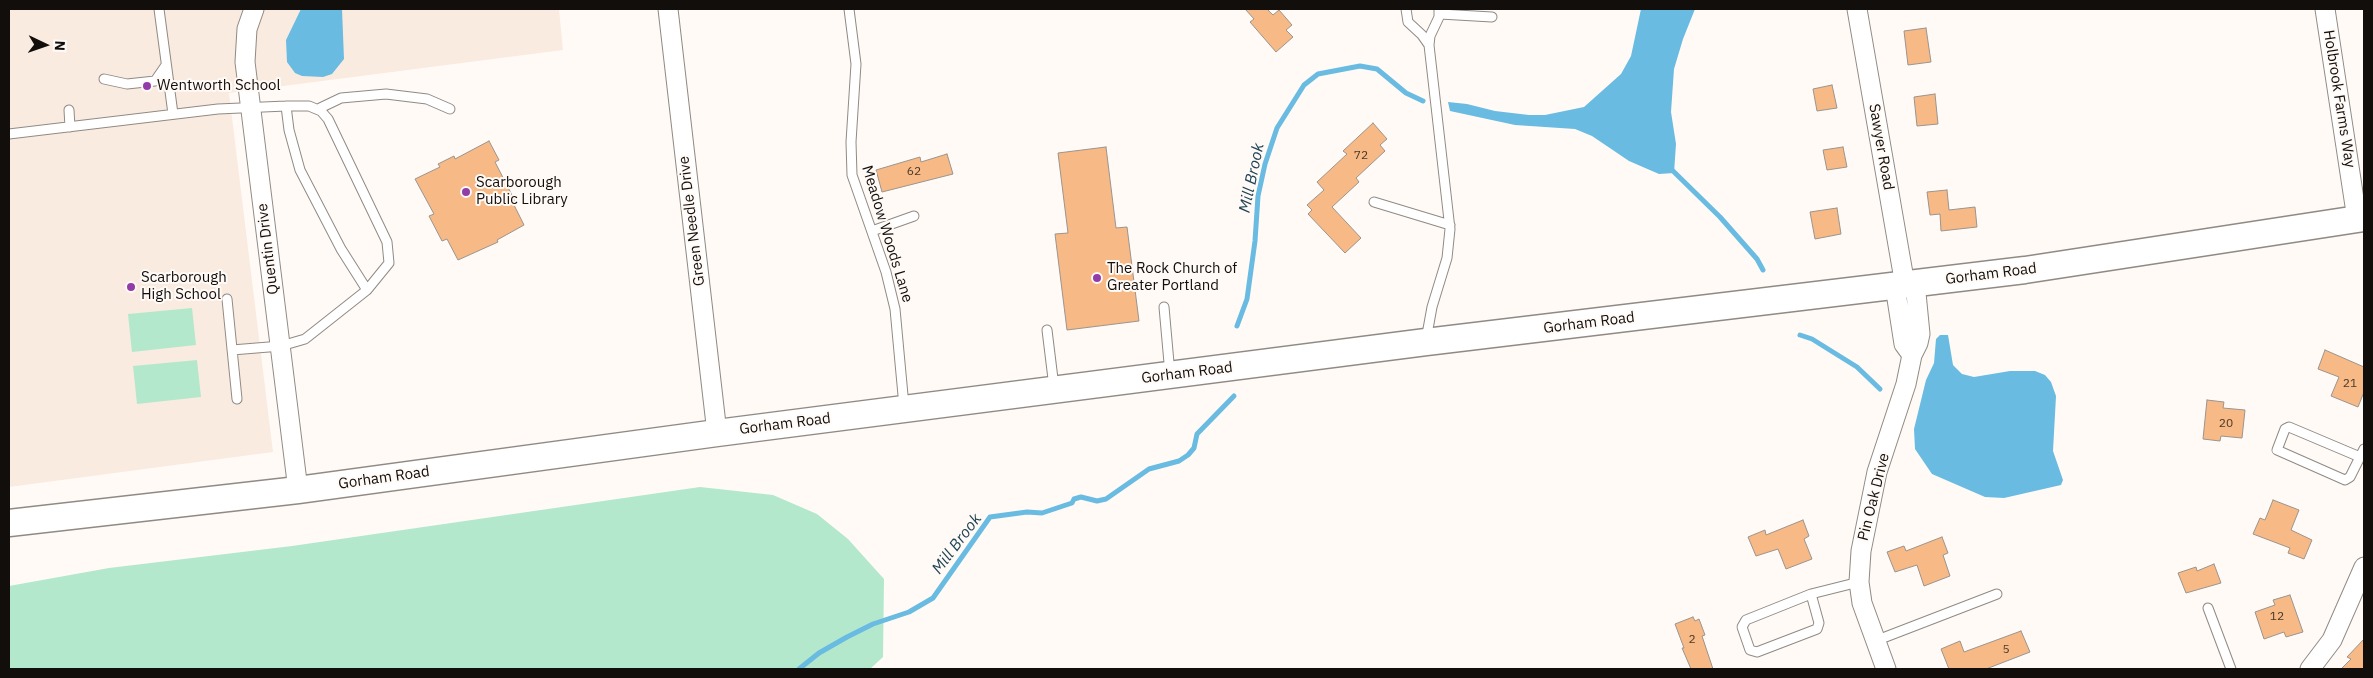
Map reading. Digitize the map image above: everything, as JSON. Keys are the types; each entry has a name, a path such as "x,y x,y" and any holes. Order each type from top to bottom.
{"main road":[{"name":"Gorham Road","path":"9,523 298,490 904,408 1426,342 1905,285 2207,243 2361,218"}],"street":[{"name":"Quentin Drive","path":"254,9 245,45 298,490"},
{"name":"Green Needle Drive","path":"668,9 717,433"},
{"name":"Sawyer Road","path":"1857,9 1905,285 1904,344 1912,355"},
{"name":"Holbrook Farms Way","path":"2324,9 2361,218"},
{"name":"Pin Oak Drive","path":"1886,669 1866,618 1859,582 1861,551 1866,516 1906,384 1912,355"},
{"path":"2310,669 2332,640 2364,567"}],"lane":[{"path":"159,9 173,114"},
{"name":"Meadow Woods Lane","path":"848,9 856,64 850,160 852,175 886,272 895,309 904,408"},
{"path":"1403,9 1408,22 1419,31 1429,45"},
{"path":"1426,342 1432,308 1449,245 1450,225 1429,45 1430,36 1439,11 1492,17"},
{"path":"104,80 127,84 155,80 166,65"},
{"path":"318,109 341,98 386,94 427,99 450,109"},
{"path":"286,106 289,130 300,170 341,249 367,290"},
{"path":"9,134 173,114 251,107 309,106 318,109 328,119 389,249 387,268 367,290 305,339 281,346 232,350"},
{"path":"69,110 70,127"},
{"path":"1374,202 1450,225"},
{"path":"872,231 914,216"},
{"path":"227,299 237,399"},
{"path":"1164,307 1170,375"},
{"path":"1048,330 1054,390"},
{"path":"2289,427 2362,453 2350,477 2345,480 2277,450 2285,429 2289,427"},
{"path":"1811,594 1819,623 1817,629 1757,652 1750,650 1742,627 1746,620 1811,594 1859,582"},
{"path":"1875,641 1998,594"},
{"path":"2208,608 2231,669"}],"shaded area":[{"name":"Scarborough High School","path":"9,9 559,9 563,50 229,93 273,452 9,487"}],"green space":[{"path":"192,308 196,345 132,352 128,314"},
{"path":"197,360 201,397 137,404 133,366"},
{"path":"700,487 773,495 817,514 848,539 884,579 883,657 870,669 9,669 9,586 109,568 292,546"}],"water":[{"path":"301,9 342,9 344,59 332,74 323,77 302,76 295,73 287,62 286,40"},
{"path":"1641,9 1695,9 1674,69 1671,112 1676,144 1674,173 1659,174 1629,161 1592,136 1575,129 1515,125 1450,111 1448,102 1529,115 1545,115 1584,107 1621,74 1631,56"},
{"path":"1940,335 1948,335 1953,365 1962,374 1974,377 2010,371 2035,371 2045,375 2051,382 2056,396 2053,451 2063,480 2061,485 2004,498 1985,497 1932,474 1915,449 1914,429 1926,380 1934,363 1936,339"}],"building":[{"path":"1245,9 1267,9 1273,15 1279,10 1292,25 1286,30 1293,37 1276,52 1250,22 1254,19"},
{"path":"1926,28 1931,62 1908,65 1904,31"},
{"path":"1832,85 1837,108 1817,111 1813,89"},
{"path":"1935,94 1938,124 1917,126 1914,97"},
{"path":"1373,123 1387,139 1380,145 1385,151 1356,178 1359,182 1332,207 1361,238 1345,253 1308,214 1312,210 1307,205 1324,190 1317,182 1347,154 1343,151"},
{"name":"Scarborough Public Library","path":"489,141 499,160 495,162 516,203 514,205 524,225 497,240 498,242 458,260 447,239 442,241 429,216 434,214 415,179 440,167 438,164 454,156 455,159"},
{"name":"The Rock Church of Greater Portland","path":"1106,147 1116,228 1127,227 1139,321 1067,330 1055,234 1068,233 1058,153"},
{"path":"1843,147 1847,167 1827,170 1823,150"},
{"path":"947,154 953,174 882,192 876,170 920,157 921,162"},
{"path":"1947,190 1949,210 1975,207 1977,227 1941,231 1940,214 1930,215 1927,192"},
{"path":"1837,208 1841,234 1815,239 1810,212"},
{"path":"2325,350 2364,367 2364,392 2358,407 2331,396 2339,377 2318,369"},
{"path":"2207,400 2224,402 2223,408 2245,410 2242,438 2221,436 2220,441 2203,439"},
{"path":"2273,500 2299,510 2291,530 2312,540 2304,559 2288,553 2290,548 2253,534 2260,518 2265,520"},
{"path":"1803,520 1809,536 1804,539 1812,559 1786,569 1778,549 1756,556 1748,537 1765,530 1766,535"},
{"path":"1942,537 1948,553 1943,555 1950,576 1924,586 1917,565 1895,572 1887,552 1904,546 1906,551"},
{"path":"2214,564 2221,583 2186,593 2178,573 2196,567 2197,571"},
{"path":"2290,595 2303,632 2286,637 2284,632 2264,639 2255,612 2275,605 2273,600"},
{"path":"1693,617 1695,621 1699,619 1705,635 1702,636 1713,669 1691,669 1682,648 1684,648 1675,624"},
{"path":"2021,631 2030,652 1986,669 1949,669 1941,649 1960,641 1964,652"},
{"path":"2364,639 2364,669 2341,669 2351,659 2347,657"}],"waterway":[{"name":"Mill Brook","path":"1237,326 1247,299 1255,241 1258,196 1265,164 1277,128 1304,85 1318,74 1360,66 1377,69 1406,93 1423,101"},
{"path":"1671,169 1720,217 1757,259 1763,270"},
{"path":"1800,335 1812,339 1857,367 1880,389"},
{"name":"Mill Brook","path":"799,669 819,653 847,637 873,624 909,612 933,598 990,517 1027,512 1042,513 1072,503 1074,499 1081,497 1097,501 1106,499 1149,469 1179,461 1188,455 1194,448 1197,434 1234,396"}],"place":[{"name":"Wentworth School","path":"147,86"},
{"name":"Scarborough Public Library","path":"466,192"},
{"name":"The Rock Church of Greater Portland","path":"1097,278"},
{"name":"Scarborough High School","path":"131,287"}]}
